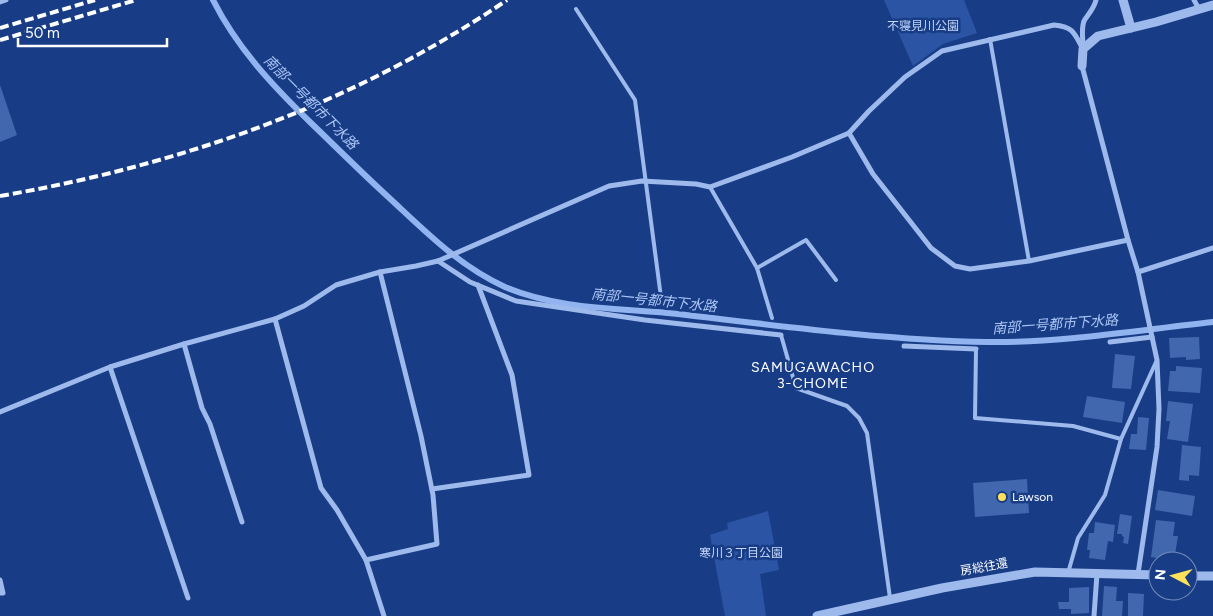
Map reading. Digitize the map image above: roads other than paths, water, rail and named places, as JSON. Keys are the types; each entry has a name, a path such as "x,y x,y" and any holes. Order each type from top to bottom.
{"street":[{"path":"0,2 6,0"},
{"path":"1096,0 1090,14 1084,20 1082,28 1082,66 1138,272 1157,360 1159,409 1156,447 1138,574"},
{"path":"1123,0 1131,28"},
{"path":"1194,0 1198,9"},
{"path":"1083,49 1098,36 1213,5"},
{"path":"0,412 110,367 275,319 304,306 336,285 380,272 416,266 441,259 609,186 646,181 696,184 710,187 792,157 849,133 905,77 942,51 1054,25 1067,26 1073,30 1083,49"},
{"path":"849,133 873,174 931,248 943,259 955,266 970,269 1029,261 1128,240"},
{"path":"1138,272 1213,248"},
{"path":"441,259 478,285 516,301 645,320 781,336"},
{"path":"366,560 437,544 432,489 421,436 380,272"},
{"path":"432,489 530,475 512,376 478,285"},
{"path":"275,319 322,488 366,560 384,616"},
{"path":"1110,342 1152,336"},
{"path":"184,344 202,408 210,424 242,522"},
{"path":"904,346 976,349"},
{"path":"110,367 188,598"},
{"name":"房総往還","path":"818,616 890,598 993,578 1035,572 1148,574"},
{"path":"1094,616 1097,574"},
{"path":"1198,576 1213,576"},
{"path":"0,580 3,593 0,593"}],"lane":[{"path":"576,9 635,100 662,305"},
{"path":"990,39 1029,261"},
{"path":"710,187 757,268 772,318"},
{"path":"757,268 806,240 836,280"},
{"path":"781,336 796,388 847,406 859,418 867,433 890,598"},
{"path":"976,349 974,418 1072,426 1121,439"},
{"path":"1068,573 1078,538 1105,495 1121,439 1157,360"}],"waterway":[{"name":"南部一号都市下水路","path":"213,0 233,34 257,66 297,109 376,185 427,233 456,257 488,278 526,295 590,307 678,314 794,328 949,341 1016,342 1044,340 1213,322"}],"railway":[{"path":"0,28 95,0"},
{"path":"0,40 136,0"},
{"path":"0,196 134,167 200,148 264,125 327,100 389,70 449,37 507,0"}],"place":[{"name":"Lawson","path":"1002,497"}],"district":[{"name":"SAMUGAWACHO 3-CHOME","path":"813,376"}],"park label":[{"name":"不寝見川公園","path":"923,26"},
{"name":"寒川３丁目公園","path":"741,553"}]}
